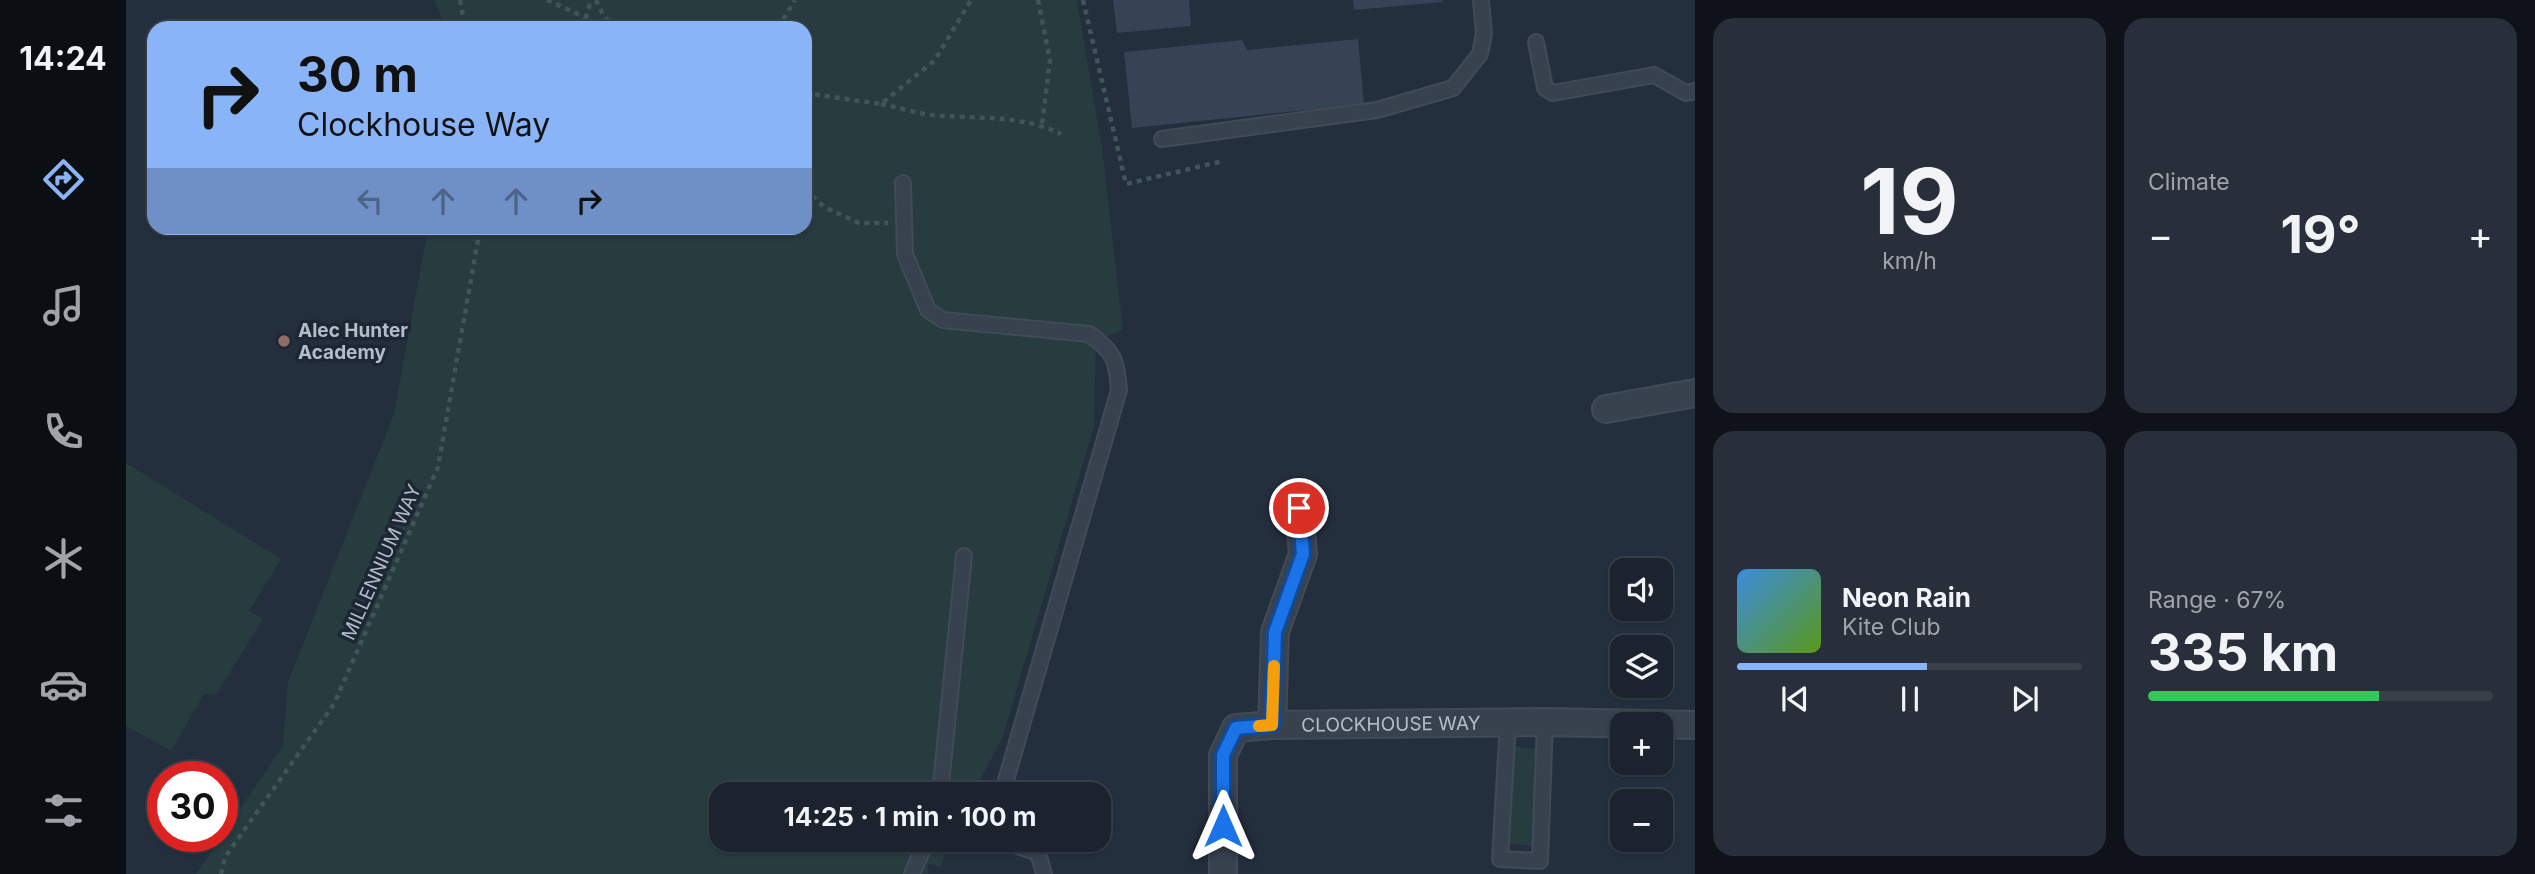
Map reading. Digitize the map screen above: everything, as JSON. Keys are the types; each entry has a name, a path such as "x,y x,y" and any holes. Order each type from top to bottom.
{"street":[{"path":"1606,409 1695,393"},
{"path":"1272,725 1275,632 1303,554 1299,508"},
{"name":"CLOCKHOUSE WAY","path":"1223,874 1223,755 1236,728 1272,725 1508,722 1695,725"}],"lane":[{"path":"1162,139 1377,110 1453,88 1480,54 1484,34 1481,0"},
{"path":"1536,42 1545,88 1553,93 1654,75 1686,93 1695,91"},
{"path":"903,183 905,254 928,310 943,320 1089,334 1106,346 1117,364 1119,390 1005,782"},
{"path":"941,782 964,556"},
{"path":"1508,722 1500,859 1540,860 1545,722"},
{"path":"912,874 922,852"},
{"path":"1035,852 1038,853 1044,874"}],"path":[{"path":"460,0 464,21"},
{"path":"547,0 593,21"},
{"path":"585,21 594,0"},
{"path":"594,0 609,21"},
{"path":"782,21 795,0"},
{"path":"881,104 935,60 971,0"},
{"path":"1038,0 1050,60 1042,125"},
{"path":"1083,0 1126,184 1223,161"},
{"path":"812,94 939,116 976,116 1042,125 1061,134"},
{"path":"812,196 824,207 859,223 904,222"},
{"name":"MILLENNIUM WAY","path":"221,874 225,857 334,704 438,467 479,235"}],"green space":[{"path":"434,0 1077,0 1102,148 1123,330 1096,341 1094,426 1003,736 979,782 709,782 709,852 946,852 941,866 928,864 928,874 196,874 211,852 238,852 238,812 283,746 288,682 394,414 427,235 812,235 812,21 443,21"},
{"path":"126,463 281,559 249,611 263,619 216,695 204,694 171,751 126,726"},
{"path":"1511,746 1535,749 1533,846 1507,843"}],"building":[{"path":"1113,0 1189,0 1191,26 1117,33"},
{"path":"1353,0 1442,0 1442,2 1354,10"},
{"path":"1358,39 1364,104 1132,128 1124,52 1242,40 1247,50"}],"slow traffic":[{"path":"1259,726 1272,725 1274,666"}],"place":[{"name":"Alec Hunter Academy","path":"284,341"}],"route":[{"path":"1223,826 1223,755 1236,728 1272,725 1275,632 1303,554 1299,508"}]}
